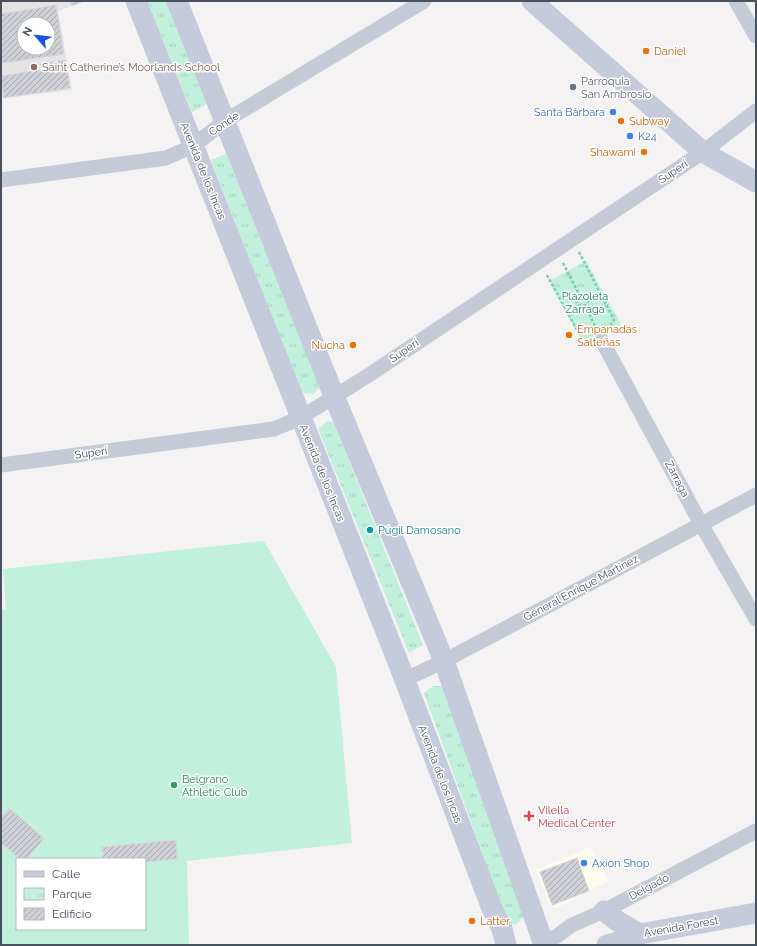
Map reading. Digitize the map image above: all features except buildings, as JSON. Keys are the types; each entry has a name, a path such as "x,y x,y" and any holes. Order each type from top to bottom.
{"main road":[{"name":"Avenida de los Incas","path":"136,1 404,680 488,898 502,929 506,945"},
{"path":"177,1 334,396 444,661 544,945"},
{"path":"532,1 703,152 756,182"},
{"path":"604,911 640,934"},
{"name":"Avenida Forest","path":"607,945 640,934 756,913"}],"street":[{"name":"Conde","path":"1,180 166,158 193,146 225,122 424,1"},
{"path":"736,1 756,36"},
{"name":"Superí","path":"1,465 274,429 300,418 703,152 756,111"},
{"name":"Zarraga","path":"601,339 702,524 756,619"},
{"name":"General Enrique Martínez","path":"404,680 444,661 756,495"},
{"name":"Delgado","path":"544,945 572,924 604,911 756,831"}],"path":[{"path":"572,239 614,320 601,339"},
{"path":"556,250 579,294"},
{"path":"539,260 582,339 601,339"},
{"path":"579,294 582,293 588,298 588,302 585,305"},
{"path":"579,294 576,298 577,303 580,306 585,305"},
{"path":"585,305 601,339"}],"shaded area":[{"name":"Saint Catherine’s Moorlands School","path":"1,1 84,1 58,11 72,90 2,98"},
{"path":"591,847 608,881 557,908 550,906 536,869"}],"green space":[{"path":"147,1 168,1 209,103 192,112"},
{"path":"226,154 320,387 314,394 303,393 301,391 211,160"},
{"name":"Plazoleta Zarraga","path":"586,261 621,324 583,344 549,281"},
{"path":"333,421 423,645 409,653 318,429 326,422"},
{"name":"Belgrano Athletic Club","path":"264,541 336,667 352,843 187,861 189,945 1,945 1,610 6,609 3,569"},
{"path":"433,686 445,686 525,915 516,924 510,924 507,921 424,693"}],"place":[{"name":"Daniel","path":"646,51"},
{"name":"Saint Catherine’s Moorlands School","path":"34,67"},
{"name":"Parroquia San Ambrosio","path":"573,87"},
{"name":"Santa Bárbara","path":"613,112"},
{"name":"Subway","path":"621,121"},
{"name":"K24","path":"630,136"},
{"name":"Shawami","path":"644,152"},
{"name":"Empanadas Salteñas","path":"569,335"},
{"name":"Nucha","path":"353,345"},
{"name":"Púgil Damosano","path":"370,530"},
{"name":"Belgrano Athletic Club","path":"174,785"},
{"name":"Vilella Medical Center","path":"529,816"},
{"name":"Axion Shop","path":"584,863"},
{"name":"Latter","path":"472,921"}]}
